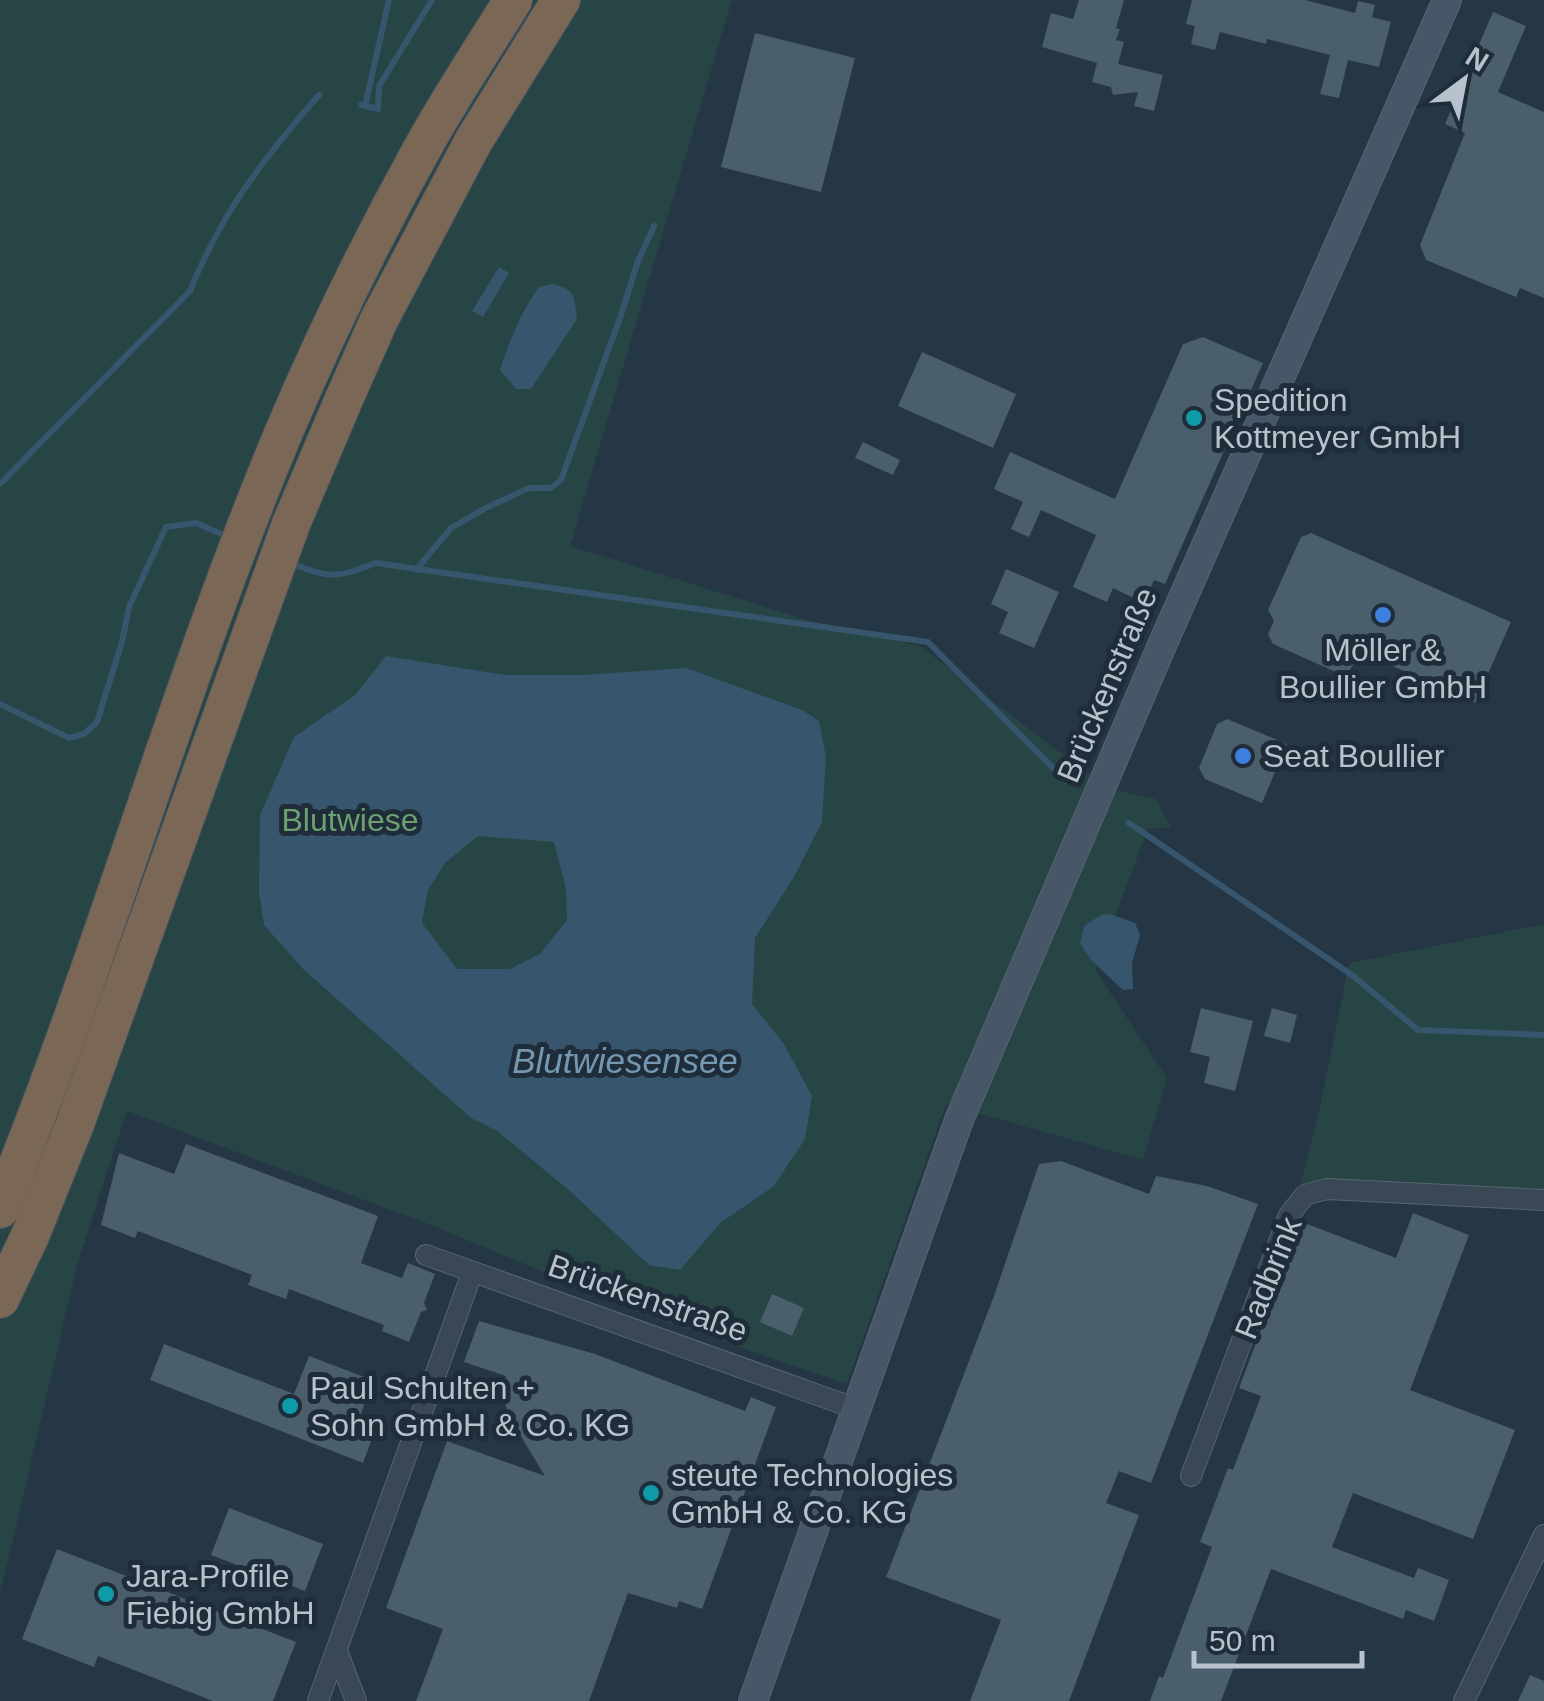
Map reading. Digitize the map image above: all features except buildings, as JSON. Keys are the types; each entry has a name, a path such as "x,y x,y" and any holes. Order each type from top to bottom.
{"highway":[{"path":"0,1209 37,1119 230,571 282,436 370,248 424,146 513,0"},
{"path":"0,1299 75,1124 291,524 379,320 473,142 562,0"}],"main road":[{"name":"Brückenstraße","path":"753,1701 936,1182 981,1066 1443,1"}],"street":[{"name":"Radbrink","path":"1192,1476 1289,1215 1305,1195 1327,1189 1544,1200"},
{"name":"Brückenstraße","path":"426,1255 857,1409"},
{"path":"318,1701 472,1273"},
{"path":"1464,1701 1544,1535"},
{"path":"337,1651 356,1701"}],"green space":[{"name":"Blutwiese","path":"0,0 732,0 570,546 807,620 920,646 1087,773 1119,791 1156,799 1171,827 1148,829 1095,970 1167,1078 1143,1160 946,1104 847,1384 649,1316 431,1225 127,1111 78,1262 0,1595"},
{"path":"1544,924 1544,1194 1301,1184 1349,963"}],"water":[{"path":"499,267 509,273 483,317 472,311"},
{"path":"553,284 573,296 577,319 531,389 516,389 500,370 516,327 539,287"},
{"name":"Blutwiesensee","path":"386,656 505,675 686,668 802,710 819,721 826,757 822,822 794,877 755,938 752,1004 784,1044 812,1096 805,1139 773,1187 720,1223 680,1270 649,1265 571,1192 497,1131 471,1118 303,969 264,925 259,892 260,815 294,737 355,695","holes":["478,836 554,842 566,889 567,920 540,954 510,969 457,969 422,923 428,890 445,863"]},
{"path":"1110,914 1135,923 1140,935 1132,963 1133,989 1123,990 1091,960 1080,943 1084,926"}],"waterway":[{"path":"365,106 389,0"},
{"path":"361,105 378,109 379,86 432,0"},
{"path":"0,484 190,291 216,236 246,187 319,95"},
{"path":"416,570 451,528 529,488 551,488 561,480 654,226"},
{"path":"0,704 69,738 84,734 97,722 129,607 166,527 196,523 228,537"},
{"path":"291,563 334,575 376,563 928,642 1066,781"},
{"path":"1129,823 1352,975 1418,1030 1544,1035"}],"place":[{"name":"Spedition Kottmeyer GmbH","path":"1194,418"},
{"name":"Möller & Boullier GmbH","path":"1383,615"},
{"name":"Seat Boullier","path":"1243,756"},
{"name":"Paul Schulten + Sohn GmbH & Co. KG","path":"290,1406"},
{"name":"steute Technologies GmbH & Co. KG","path":"651,1493"},
{"name":"Jara-Profile Fiebig GmbH","path":"106,1594"}]}
